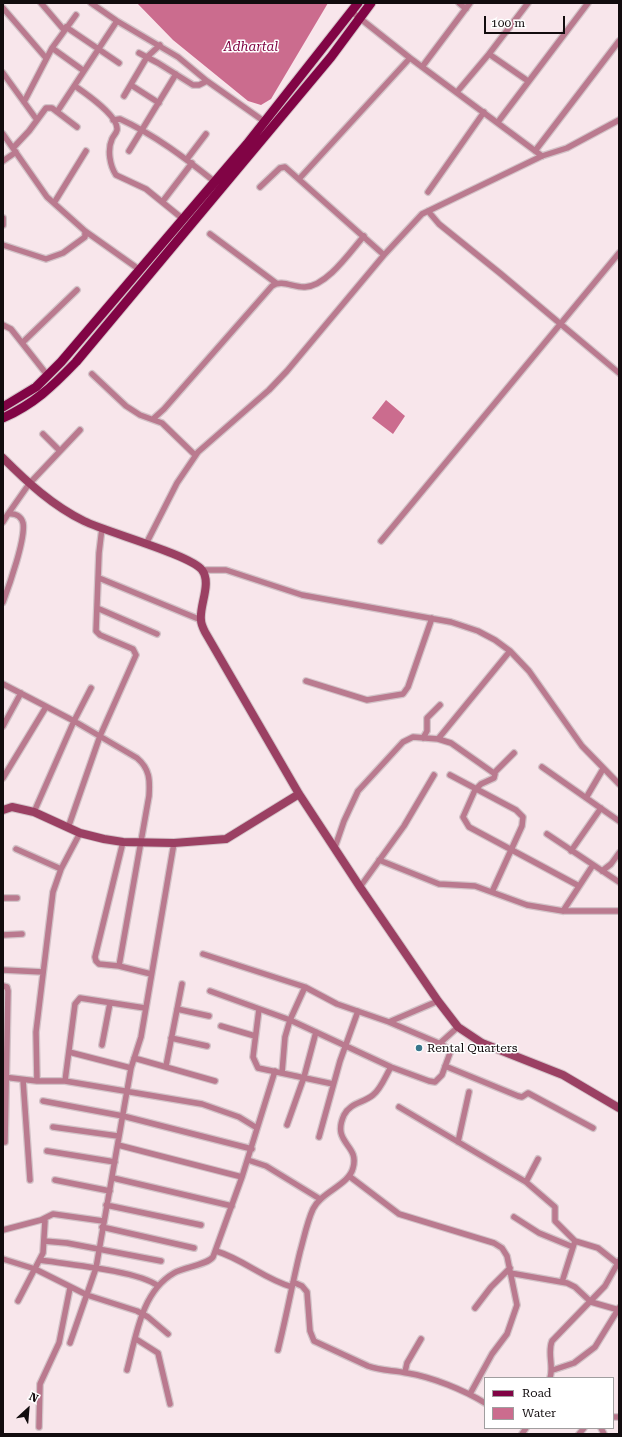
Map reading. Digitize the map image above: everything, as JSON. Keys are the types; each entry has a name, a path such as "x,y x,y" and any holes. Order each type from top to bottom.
{"main road":[{"path":"3,407 36,387 48,376 215,182 254,143 265,122 358,3"},
{"path":"3,418 26,407 43,395 76,362 254,143 331,57 371,3"}],"street":[{"path":"40,3 65,29 120,63"},
{"path":"91,3 117,21 178,57 207,81 265,122"},
{"path":"459,3 466,8"},
{"path":"422,67 470,3"},
{"path":"457,92 489,54 528,3"},
{"path":"498,122 588,3"},
{"path":"3,8 46,58"},
{"path":"352,12 410,58 542,156"},
{"path":"24,102 46,58 76,15"},
{"path":"57,112 117,21"},
{"path":"535,151 619,41"},
{"path":"124,96 147,57 160,45"},
{"path":"52,48 84,71"},
{"path":"139,53 193,85 199,85 207,81"},
{"path":"489,54 528,81"},
{"path":"299,179 410,58"},
{"path":"3,73 37,120"},
{"path":"129,151 176,74"},
{"path":"131,85 159,103"},
{"path":"74,86 94,99 113,120 117,129 111,143 110,155 116,175 146,189 183,219"},
{"path":"3,162 15,150 46,108 50,108 57,112 77,128"},
{"path":"428,192 484,112"},
{"path":"113,120 120,119 142,130 189,161 215,182"},
{"path":"146,544 177,483 195,455 269,390 287,371 382,253 422,214 542,156 567,148 619,120"},
{"path":"163,202 206,134"},
{"path":"4,137 15,150 47,197 85,231 140,270"},
{"path":"54,203 86,151"},
{"path":"260,187 282,166 285,167 382,253"},
{"path":"428,211 438,224 619,373"},
{"path":"3,218 3,225"},
{"path":"3,245 46,258 63,253 84,237 85,231"},
{"path":"210,234 276,283 304,287 318,284 329,276 364,236"},
{"path":"381,541 619,253"},
{"path":"153,419 169,404 276,283"},
{"path":"22,343 76,290"},
{"path":"3,325 11,329 48,376"},
{"path":"92,374 126,406 140,415 162,423 195,455"},
{"path":"3,522 29,484 80,430"},
{"path":"43,434 60,451"},
{"path":"3,458 29,484 70,513 102,528 195,564 203,570 206,580 201,620 205,632 299,794 360,887 438,1001 458,1027 482,1042 563,1075 619,1108"},
{"path":"3,600 20,545 23,528 20,518 14,514 8,514"},
{"path":"68,828 100,736 136,655 133,649 100,635 96,631 96,608 102,528"},
{"path":"203,570 226,570 302,595 432,618 478,631 495,640 510,651 530,671 582,746 619,784"},
{"path":"98,578 201,620"},
{"path":"96,608 157,634"},
{"path":"306,681 367,700 403,694 408,687 432,618"},
{"path":"438,739 510,651"},
{"path":"3,684 74,721 137,758 143,763 149,775 149,796 142,843 125,926 119,966"},
{"path":"34,812 74,721 91,688"},
{"path":"3,726 21,693"},
{"path":"423,738 427,731 426,718 440,705"},
{"path":"3,778 46,707"},
{"path":"335,847 344,821 358,791 403,742 413,737 438,739 451,743 473,760 494,773"},
{"path":"514,753 494,773 494,778 481,784 475,790 464,812 465,822 470,827 578,886"},
{"path":"542,767 619,821"},
{"path":"586,798 603,769"},
{"path":"360,887 404,826 434,775"},
{"path":"450,775 475,790 516,810 523,817 522,826 492,892"},
{"path":"3,810 12,807 34,812 80,833 100,838 123,842 176,843 218,840 233,836 299,794"},
{"path":"571,851 601,808"},
{"path":"37,1081 35,1045 53,892 61,869 80,833"},
{"path":"547,834 619,882"},
{"path":"123,842 95,957 99,964 119,966 151,974"},
{"path":"70,1343 96,1268 106,1205 113,1178 118,1136 131,1068 140,1042 151,974 176,843"},
{"path":"16,849 61,869"},
{"path":"602,871 611,864 619,853"},
{"path":"379,860 439,884 475,886 527,905 563,911 619,911"},
{"path":"563,911 593,865"},
{"path":"3,898 17,898"},
{"path":"3,935 22,934"},
{"path":"203,954 305,987 358,1011 389,1022 439,1044 449,1050 445,1066 440,1077 433,1082 391,1067 346,1044 290,1020 210,991"},
{"path":"3,970 43,972"},
{"path":"166,1066 182,984"},
{"path":"3,986 7,987 8,990 5,1021 5,1142"},
{"path":"282,1073 285,1036 290,1020 305,987"},
{"path":"65,1081 77,1000 84,998 145,1008"},
{"path":"389,1022 438,1001"},
{"path":"102,1045 110,1003"},
{"path":"177,1009 209,1016"},
{"path":"259,1009 253,1057 255,1065 258,1068 333,1084"},
{"path":"319,1137 333,1084 358,1011"},
{"path":"221,1026 255,1036"},
{"path":"439,1044 458,1027"},
{"path":"287,1126 304,1077 316,1032"},
{"path":"171,1038 207,1046"},
{"path":"69,1052 131,1068"},
{"path":"134,1058 215,1081"},
{"path":"445,1066 518,1096 528,1093 593,1128"},
{"path":"278,1350 292,1285 312,1210 320,1199 349,1176 354,1168 350,1146 342,1139 340,1134 344,1117 350,1107 374,1095 391,1067"},
{"path":"126,1370 143,1313 151,1294 174,1273 211,1260 216,1251 252,1149 256,1128 275,1071"},
{"path":"5,1077 37,1081 65,1081 127,1090 202,1104 239,1117 256,1128"},
{"path":"23,1080 30,1180"},
{"path":"458,1142 469,1092"},
{"path":"43,1101 123,1116 252,1149"},
{"path":"399,1107 526,1182 555,1207 555,1221 574,1241 598,1248 618,1262 608,1283 552,1341 550,1351 553,1370 550,1377"},
{"path":"53,1127 118,1136"},
{"path":"118,1145 242,1177"},
{"path":"47,1151 115,1162"},
{"path":"526,1182 538,1159"},
{"path":"248,1160 266,1166 320,1199"},
{"path":"349,1176 399,1214 494,1243 502,1248 510,1270 516,1298 516,1310 507,1334 492,1354 470,1394"},
{"path":"113,1178 232,1206"},
{"path":"55,1180 110,1191"},
{"path":"106,1205 201,1224"},
{"path":"3,1230 41,1220 53,1214 103,1221"},
{"path":"514,1217 539,1233 573,1247"},
{"path":"18,1301 40,1260 44,1241 45,1221 41,1220"},
{"path":"102,1227 194,1248"},
{"path":"44,1241 99,1249 161,1262"},
{"path":"562,1282 574,1241"},
{"path":"216,1251 233,1257 271,1279 292,1285 302,1286 307,1292 310,1331 314,1341 372,1368 405,1372 470,1394 484,1402"},
{"path":"3,1259 35,1269 70,1288 87,1295 143,1313 168,1334"},
{"path":"40,1260 96,1268 146,1280 158,1286"},
{"path":"510,1270 571,1284 590,1301 619,1309 595,1347 574,1363 553,1370"},
{"path":"475,1308 492,1287 510,1270"},
{"path":"39,1427 40,1384 59,1342 70,1288"},
{"path":"136,1339 158,1353 170,1404"},
{"path":"405,1372 407,1363 421,1339"}],"water":[{"name":"Adhartal","path":"137,3 328,3 271,99 261,105 248,101 173,40"},
{"path":"386,400 405,416 393,434 372,418"}],"place":[{"name":"Rental Quarters","path":"419,1048"}]}
